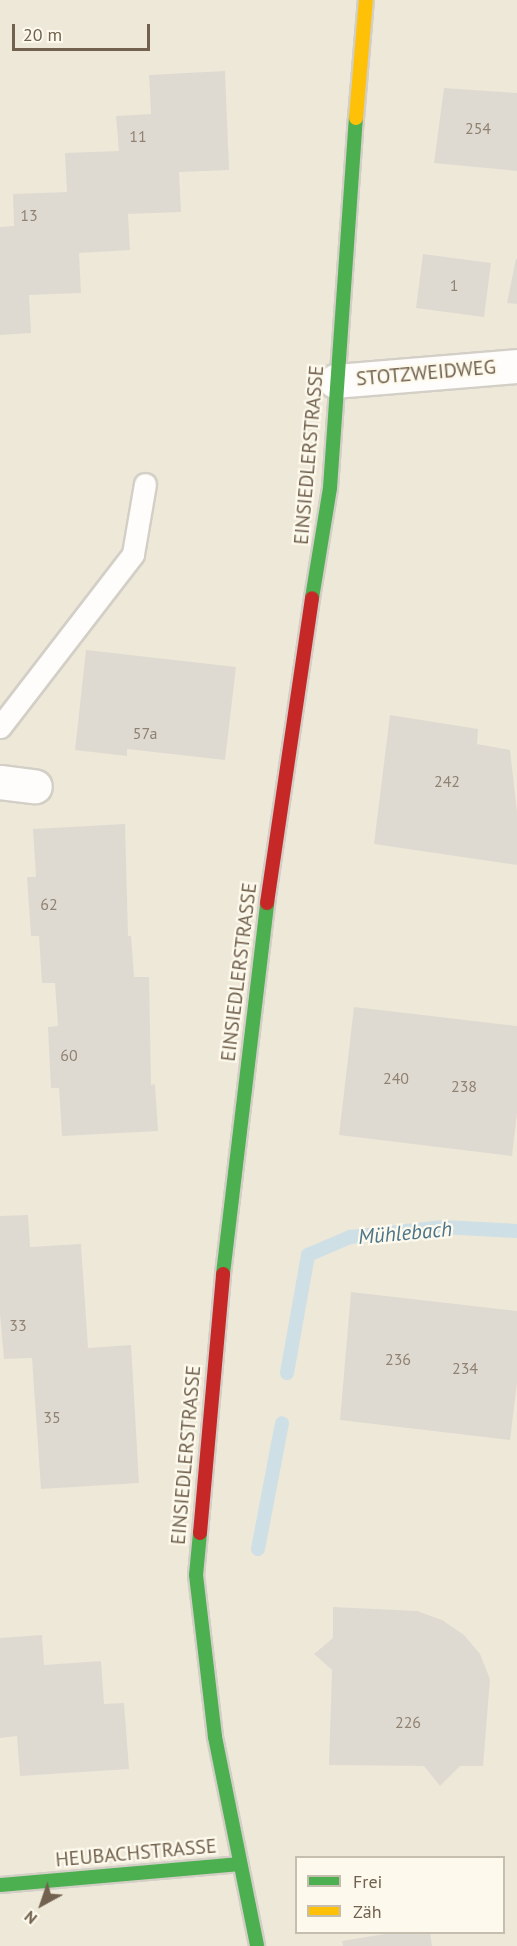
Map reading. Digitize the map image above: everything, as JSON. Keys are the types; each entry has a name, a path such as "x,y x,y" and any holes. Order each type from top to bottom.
{"main road":[{"name":"EINSIEDLERSTRASSE","path":"257,1946 215,1737 196,1575 201,1496 220,1299 279,806 330,488 335,381 366,0"},
{"name":"HEUBACHSTRASSE","path":"0,1885 239,1864"}],"street":[{"name":"STOTZWEIDWEG","path":"335,381 517,366"},
{"path":"0,782 35,786"}],"lane":[{"path":"0,727 133,554 145,484"}],"shaded area":[{"path":"0,0 517,0 517,1946 0,1946"}],"building":[{"path":"225,71 229,170 179,172 181,212 128,214 130,250 79,253 81,293 29,295 31,333 0,335 0,227 14,226 13,194 67,192 65,153 119,151 116,116 151,114 149,75"},
{"path":"444,88 517,93 517,171 434,163"},
{"path":"423,254 491,263 484,317 416,308"},
{"path":"517,259 517,304 507,303"},
{"path":"86,650 236,667 225,760 127,749 127,756 75,750"},
{"path":"390,715 478,729 477,744 510,750 517,812 517,865 374,844"},
{"path":"125,824 128,936 131,936 134,977 149,977 151,1085 155,1084 158,1131 62,1136 59,1088 51,1088 48,1027 58,1026 55,983 42,983 39,936 31,936 27,877 36,877 33,829"},
{"path":"354,1007 517,1026 517,1113 512,1156 339,1135"},
{"path":"28,1215 30,1247 81,1244 88,1348 131,1345 139,1483 41,1489 32,1358 4,1359 0,1314 0,1216"},
{"path":"351,1292 517,1311 517,1383 510,1440 340,1420"},
{"path":"333,1607 417,1611 442,1620 464,1635 480,1654 490,1679 483,1766 460,1766 440,1786 424,1766 329,1765 332,1670 314,1654 333,1638"},
{"path":"42,1635 44,1665 101,1661 104,1704 124,1703 129,1769 20,1776 17,1736 0,1738 0,1638"},
{"path":"385,1934 430,1934 432,1946 343,1946 342,1941"}],"waterway":[{"name":"Mühlebach","path":"287,1373 308,1255 350,1237 443,1227 517,1231"},
{"name":"Mühlebach","path":"258,1549 282,1423"}],"traffic: fast":[{"path":"312,598 330,488 356,118"},
{"path":"223,1274 267,903"},
{"path":"200,1533 196,1575 215,1737 257,1946"},
{"path":"0,1885 239,1864"}],"traffic: slow":[{"path":"356,118 366,0"}],"traffic: jam":[{"path":"267,903 312,598"},
{"path":"200,1533 223,1274"}]}
